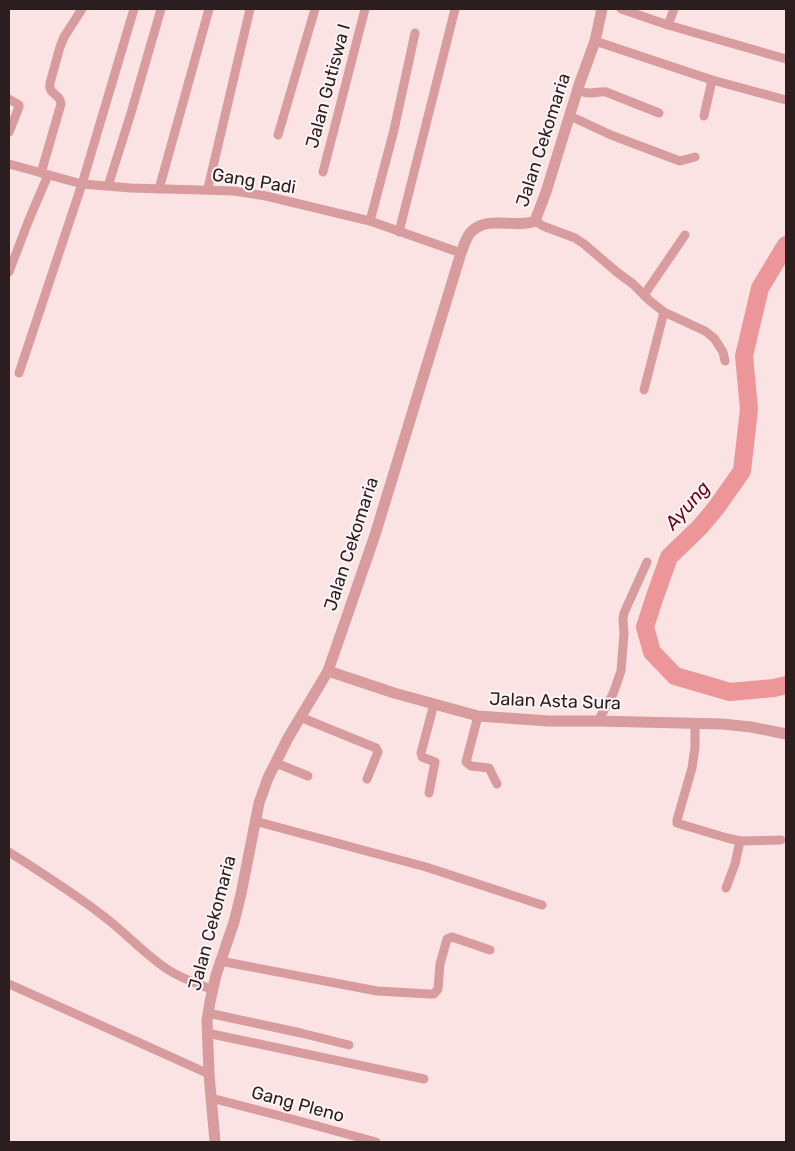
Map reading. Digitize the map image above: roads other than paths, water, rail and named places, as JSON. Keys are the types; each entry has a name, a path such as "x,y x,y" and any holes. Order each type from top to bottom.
{"street":[{"path":"9,272 44,174 61,104 59,97 50,91 50,83 64,37 82,9"},
{"path":"19,373 82,184 134,9"},
{"path":"108,186 132,113 161,9"},
{"path":"159,189 209,9"},
{"path":"208,188 250,9"},
{"path":"278,135 315,9"},
{"name":"Jalan Gutiswa I","path":"323,172 365,9"},
{"path":"398,232 455,9"},
{"name":"Jalan Cekomaria","path":"215,1142 209,1074 208,1013 220,961 234,922 241,894 255,821 263,791 300,717 328,671 375,534 461,253 468,236 471,232 485,224 528,224 535,221 570,116 581,91 602,9"},
{"path":"621,9 668,25 786,59"},
{"path":"668,25 674,9"},
{"path":"370,221 394,130 415,33"},
{"path":"595,41 712,80 786,100"},
{"path":"704,116 712,80"},
{"path":"581,91 594,94 601,91 606,92 659,114"},
{"path":"9,99 17,103 19,107 9,132"},
{"path":"570,116 611,135 680,161 695,157"},
{"name":"Gang Padi","path":"9,166 82,184 234,191 266,196 370,221 461,253"},
{"path":"535,221 584,244 664,312 705,331 714,338 723,352 725,361"},
{"path":"644,295 685,235"},
{"path":"644,390 664,312"},
{"path":"598,721 613,694 621,671 624,613 647,562"},
{"name":"Jalan Asta Sura","path":"328,671 394,693 478,716 548,721 695,723 751,727 786,734"},
{"path":"429,793 435,762 422,756 421,753 434,704"},
{"path":"478,716 466,762 471,766 489,768 496,784"},
{"path":"300,717 376,748 378,752 367,779"},
{"path":"695,723 695,747 692,768 678,822 727,838 740,840 781,840"},
{"path":"276,763 308,776"},
{"path":"255,821 426,867 542,905"},
{"path":"726,888 735,864 740,840"},
{"path":"9,852 103,915 156,962 171,972 213,990"},
{"path":"220,961 378,991 434,994 438,989 440,964 447,939 452,937 490,950"},
{"path":"9,984 209,1074"},
{"path":"208,1013 349,1045"},
{"path":"208,1033 424,1079"},
{"name":"Gang Pleno","path":"211,1098 376,1142"}],"waterway":[{"name":"Ayung","path":"786,245 760,288 744,356 749,409 742,471 700,527 669,557 645,627 652,652 675,676 730,692 786,685"}]}
